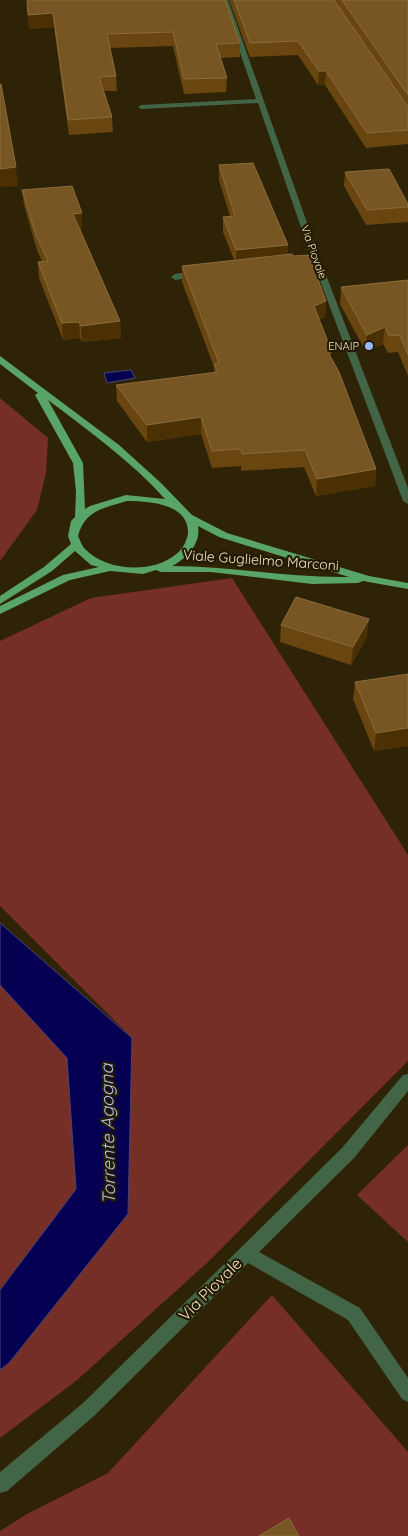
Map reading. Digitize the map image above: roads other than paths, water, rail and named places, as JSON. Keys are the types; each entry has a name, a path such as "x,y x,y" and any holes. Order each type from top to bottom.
{"main road":[{"path":"0,359 156,480 178,508 190,518 195,530 193,542 185,553 171,562 153,569 131,571 109,568 94,563 82,555 74,546 72,536 74,526 80,517 100,505 126,498 162,502 178,508"},
{"path":"38,390 78,462 81,492 80,517"},
{"name":"Viale Guglielmo Marconi","path":"190,518 223,535 368,580 408,586"},
{"path":"0,601 48,569 74,546"},
{"path":"0,610 67,577 109,568"},
{"name":"Viale Guglielmo Marconi","path":"153,569 212,569 312,581 368,580"}],"street":[{"name":"Via Piovale","path":"225,0 317,262 408,501"},
{"path":"141,107 260,101"},
{"path":"307,263 317,262"},
{"path":"176,277 204,274"},
{"name":"Via Piovale","path":"0,1484 88,1410 348,1153 408,1080"},
{"path":"246,1253 354,1314 408,1393"}],"water":[{"path":"131,370 135,378 107,383 104,373"},
{"name":"Torrente Agogna","path":"0,923 132,1038 128,1214 9,1363 0,1370 0,1290 76,1189 67,1058 0,985"}],"place":[{"name":"ENAIP","path":"369,346"}]}
